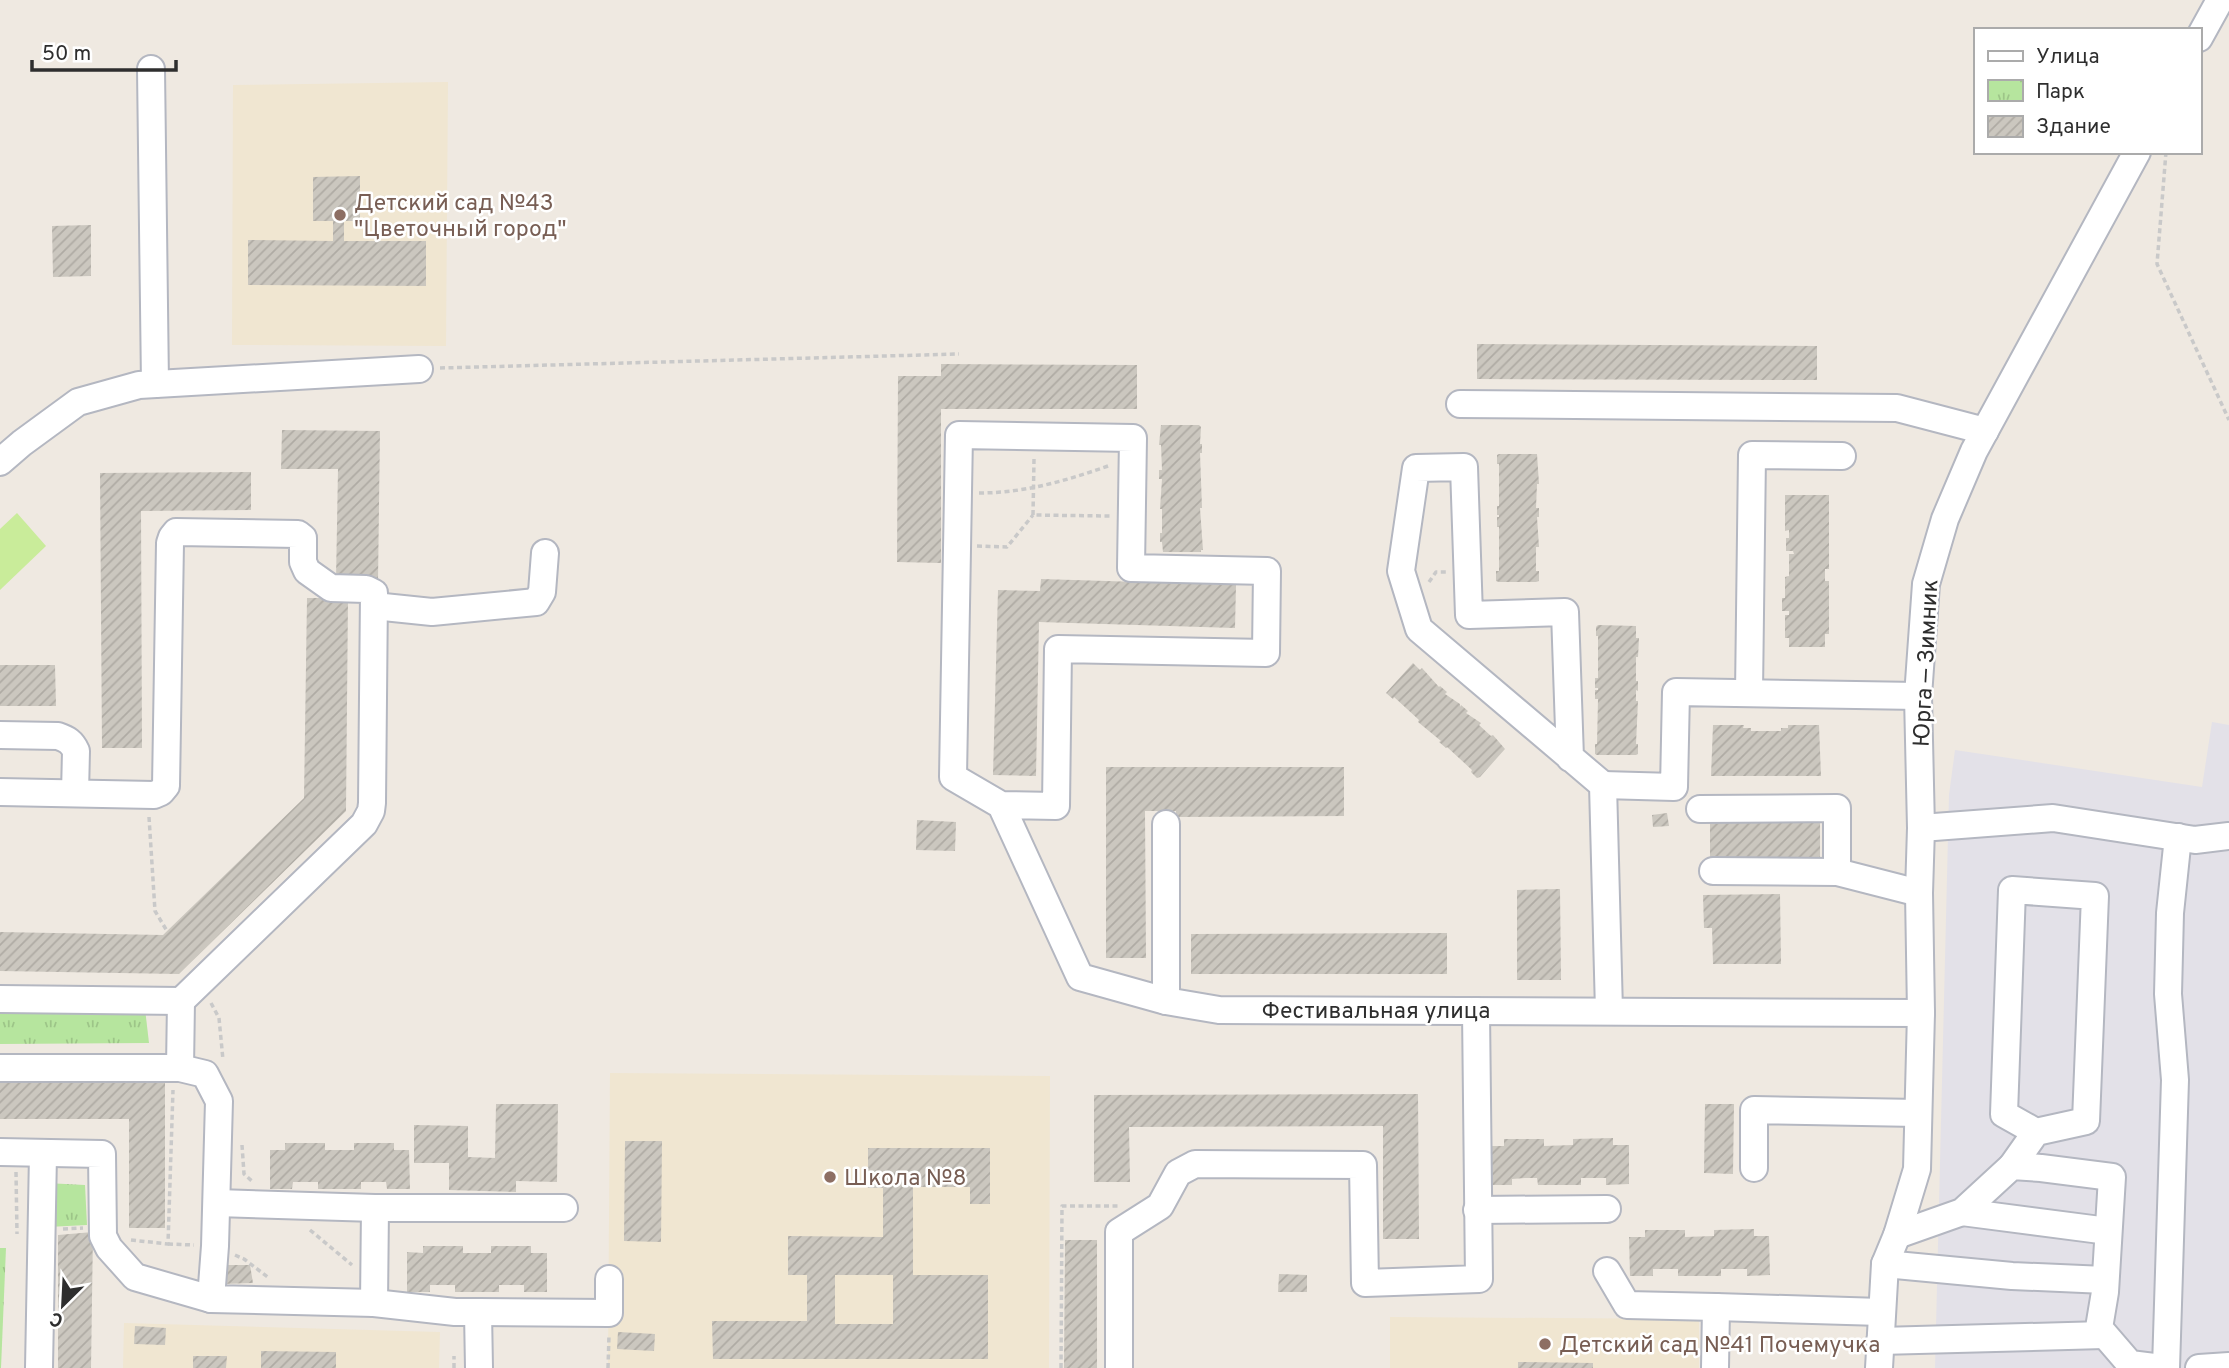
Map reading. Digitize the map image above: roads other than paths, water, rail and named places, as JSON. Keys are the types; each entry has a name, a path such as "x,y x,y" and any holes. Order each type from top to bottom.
{"street":[{"path":"2201,34 2220,0"},
{"path":"150,69 155,384"},
{"name":"Юрга — Зимник","path":"1879,1368 1885,1264 1897,1235 1917,1169 1921,1013 1918,696 1926,584 1945,519 1974,451 2136,154"},
{"path":"0,462 78,402 139,385 419,369"},
{"path":"1460,404 1898,408 1985,430"},
{"path":"959,435 1133,438 1131,568 1267,571 1266,653 1058,649 1056,806 1001,805 953,777 959,435"},
{"path":"1749,693 1752,455 1842,456"},
{"path":"1570,758 1565,612 1469,615 1464,467 1416,468 1401,571 1419,629 1570,758 1603,785 1674,787 1676,692 1918,696"},
{"path":"0,792 162,792 167,780 170,543 176,532 298,534 303,538 304,567 307,571 331,588 371,590 374,593 372,803 368,818 190,992 0,999"},
{"path":"374,606 432,612 536,602 542,592 545,553"},
{"path":"0,735 58,736 67,739 75,751 75,793"},
{"path":"1603,785 1609,1011"},
{"name":"Фестивальная улица","path":"1001,805 1080,977 1166,1001 1219,1010 1921,1013"},
{"path":"1700,809 1837,808 1837,873"},
{"path":"1921,828 2053,818 2195,840 2229,836"},
{"path":"1166,824 1166,1001"},
{"path":"2012,1166 2112,1177 2099,1328 2114,1352 2130,1364 2164,1368 2175,1080 2168,994 2170,913 2178,837"},
{"path":"1713,871 1837,873 1919,893"},
{"path":"1897,1235 1962,1212 2012,1166 2036,1132 2085,1121 2095,896 2011,890 2004,1114 2036,1132"},
{"path":"186,1076 190,992"},
{"path":"1119,1368 1119,1232 1160,1206 1178,1173 1195,1164 1363,1165 1365,1283 1479,1279 1476,1011"},
{"path":"0,1068 186,1076 219,1101 211,1299"},
{"path":"1754,1168 1754,1110 1918,1113"},
{"path":"0,1152 102,1154 103,1236 109,1248 135,1277 211,1299 374,1303 455,1312 609,1313 609,1279"},
{"path":"39,1368 43,1154"},
{"path":"216,1203 376,1208 564,1208"},
{"path":"374,1303 376,1208"},
{"path":"1477,1210 1607,1209"},
{"path":"1962,1212 2108,1231"},
{"path":"1885,1264 2012,1276 2105,1280"},
{"path":"1608,1271 1627,1305 1881,1312"},
{"path":"1715,1368 1716,1307"},
{"path":"478,1312 479,1368"},
{"path":"1880,1341 2114,1352"},
{"path":"2199,1368 2229,1367"}],"place":[{"name":"Детский сад №43 \"Цветочный город\"","path":"340,215"},
{"name":"Школа №8","path":"830,1177"},
{"name":"Детский сад №41 Почемучка","path":"1545,1344"}]}
